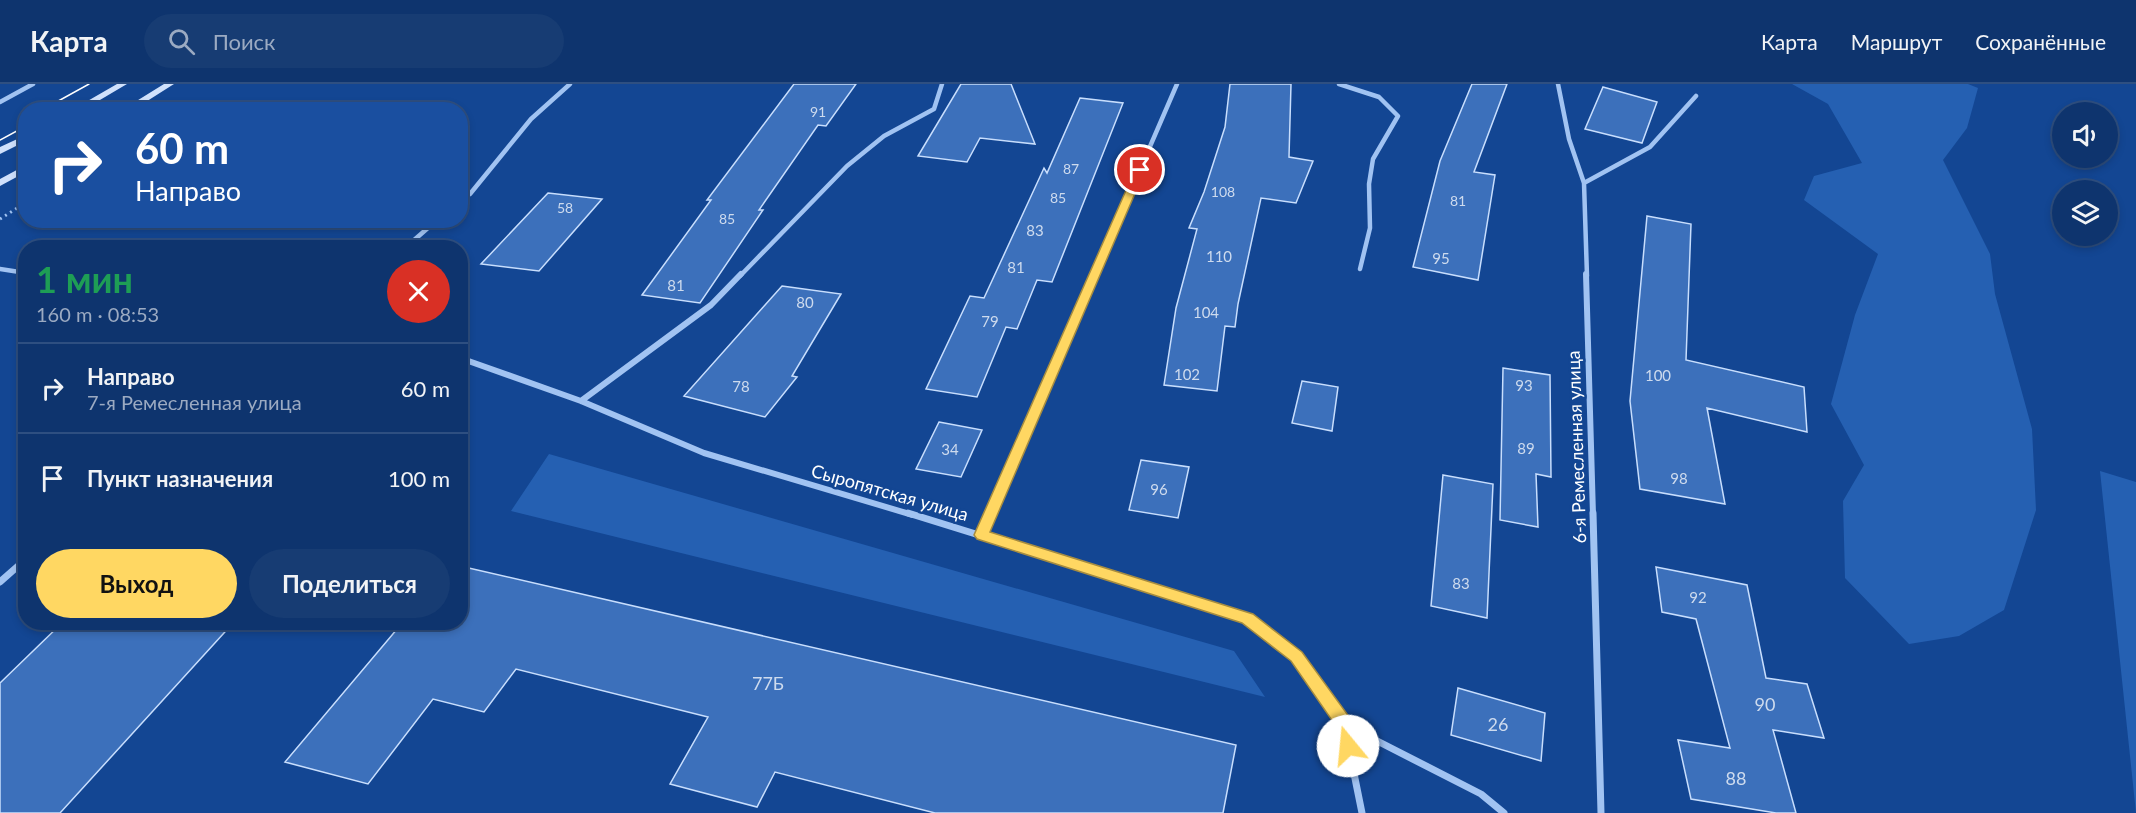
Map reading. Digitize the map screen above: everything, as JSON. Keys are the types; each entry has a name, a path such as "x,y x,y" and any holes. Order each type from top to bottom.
{"main road":[{"path":"90,102 123,84"},
{"path":"140,102 170,84"},
{"path":"0,151 18,141"},
{"path":"0,183 18,173"}],"street":[{"path":"0,102 33,84"},
{"path":"468,195 531,119 570,84"},
{"path":"581,402 711,304 847,166 884,136 934,109 942,84"},
{"path":"982,535 1177,84"},
{"path":"1339,84 1371,92 1389,102 1398,116 1373,159 1370,183 1370,228 1360,269"},
{"name":"6-я Ремесленная улица","path":"1558,84 1569,139 1584,183 1601,813"},
{"path":"1584,183 1650,147 1696,96"},
{"path":"414,240 428,228"},
{"path":"0,269 18,272"},
{"name":"Сыропятская улица","path":"468,361 581,402 704,453 982,535 1248,618 1296,657 1344,724"},
{"path":"0,582 18,566"},
{"path":"1344,724 1362,813"},
{"path":"1344,724 1481,794 1504,813"}],"path":[{"path":"0,219 18,208"}],"shaded area":[{"path":"1792,84 1968,84 1978,88 1967,128 1943,160 1990,254 1995,294 2032,429 2036,510 2004,610 1959,636 1909,644 1845,578 1843,501 1864,465 1831,404 1855,315 1878,254 1804,200 1814,176 1862,163 1828,104"},
{"path":"549,454 1234,651 1265,697 511,511"},
{"path":"2100,471 2136,482 2136,813"}],"building":[{"path":"794,84 856,84 826,126 818,125 759,210 763,210 700,303 642,295 711,200 707,200"},
{"path":"961,84 1011,84 1035,144 980,138 967,162 918,156"},
{"path":"1230,84 1291,84 1289,157 1313,161 1296,203 1261,198 1235,327 1225,326 1217,391 1164,385 1176,308 1197,229 1189,228 1204,192 1225,127"},
{"path":"1472,84 1507,84 1474,172 1495,175 1478,280 1413,267 1440,161"},
{"path":"1603,87 1657,102 1642,143 1585,129"},
{"path":"1080,98 1123,103 1052,282 1037,280 1017,329 1006,327 977,397 926,389 970,296 984,298 1044,168 1047,173"},
{"path":"548,193 602,199 539,271 481,264"},
{"path":"1647,216 1691,224 1686,360 1804,387 1807,432 1707,408 1725,504 1640,489 1630,401"},
{"path":"782,286 841,294 792,376 797,377 765,417 684,396"},
{"path":"1503,368 1550,375 1551,477 1536,474 1538,527 1500,520"},
{"path":"1302,381 1338,387 1332,431 1292,423"},
{"path":"939,422 982,430 961,477 916,469"},
{"path":"1141,460 1189,467 1178,518 1129,510"},
{"path":"1443,475 1493,484 1487,618 1431,606"},
{"path":"1656,567 1747,585 1766,678 1807,684 1824,738 1773,730 1796,813 1776,813 1691,799 1678,740 1730,748 1696,619 1662,612"},
{"path":"468,568 1236,745 1223,813 935,813 775,772 757,807 670,784 708,717 516,669 484,712 433,699 368,784 285,762 396,630 468,630"},
{"path":"55,630 227,630 60,813 0,813 0,683"},
{"path":"1458,688 1545,713 1541,761 1451,735"}],"tram line":[{"path":"56,102 89,84"},
{"path":"0,140 18,130"}],"route":[{"path":"1140,170 982,535 1248,618 1296,657 1344,724 1348,746"}]}
